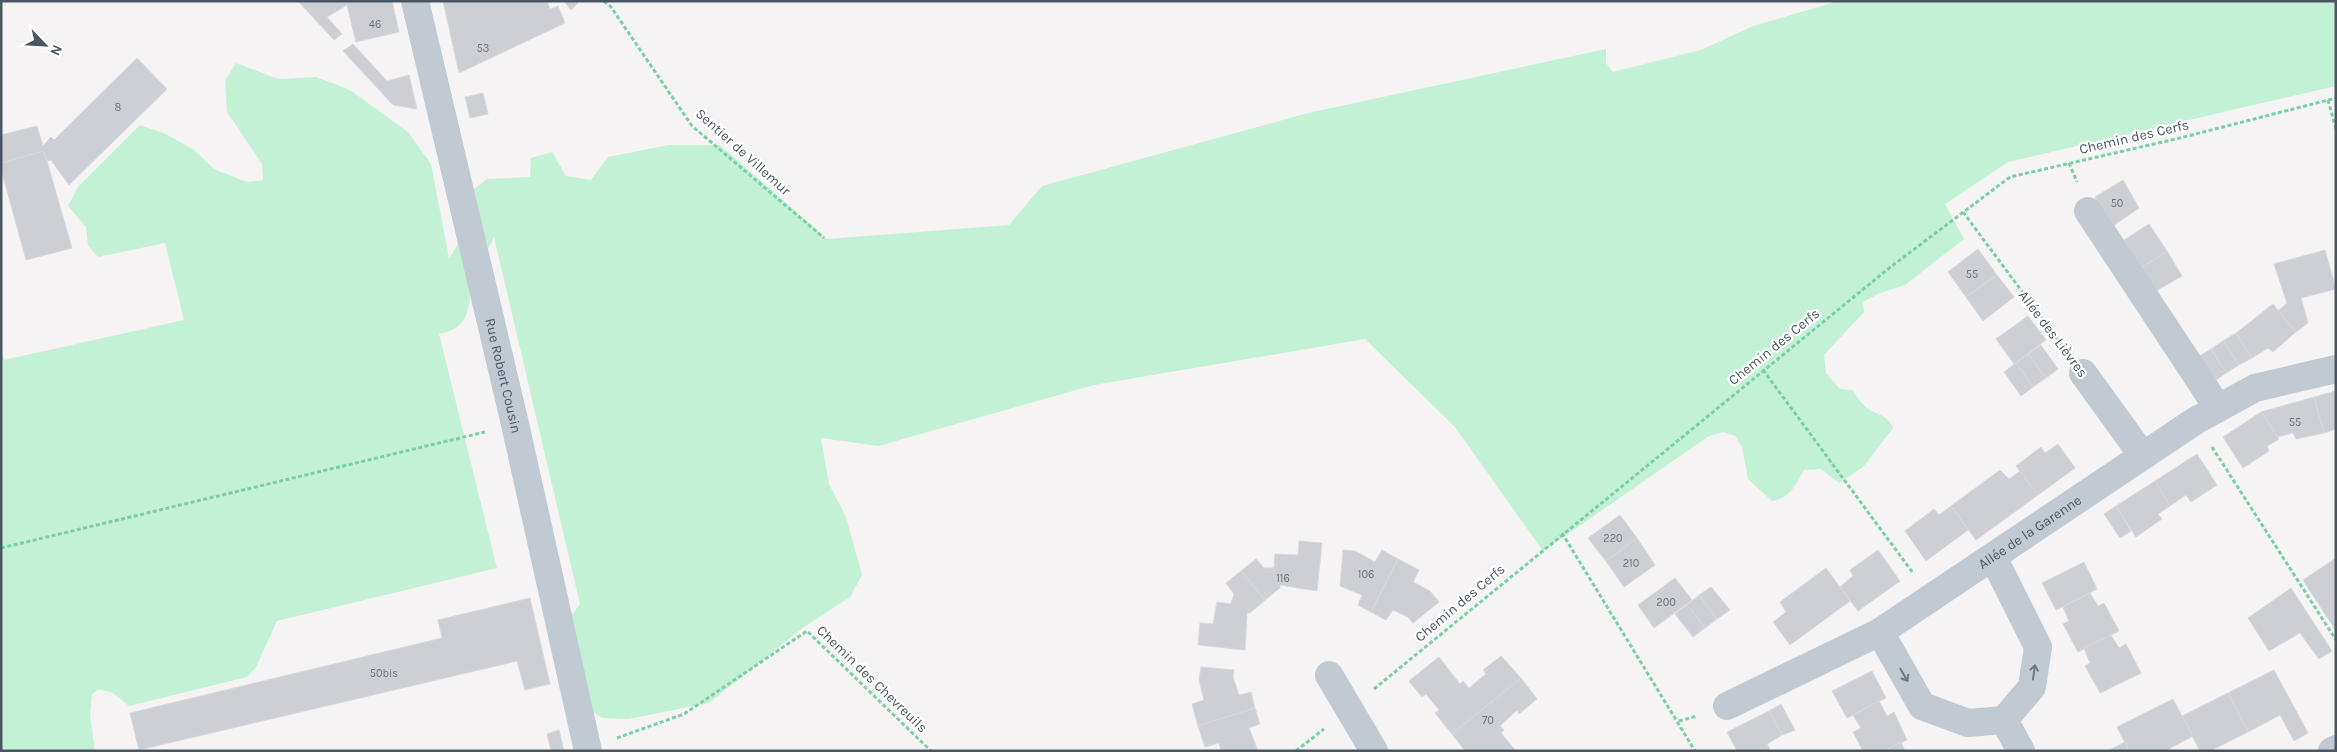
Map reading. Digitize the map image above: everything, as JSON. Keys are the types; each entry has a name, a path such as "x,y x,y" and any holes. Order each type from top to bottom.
{"street":[{"name":"Rue Robert Cousin","path":"415,1 515,424 588,751"},
{"path":"2088,210 2207,414"},
{"name":"Allée de la Garenne","path":"1727,706 1880,632 2207,414 2255,388 2336,369"},
{"name":"Allée des Lièvres","path":"2083,373 2143,456"},
{"path":"1880,632 1922,706 1968,723 2004,720 2032,687 2038,647 1993,557"},
{"path":"1328,675 1374,751"},
{"path":"2004,720 2020,751"},
{"path":"2332,751 2336,749"}],"path":[{"name":"Sentier de Villemur","path":"604,1 611,7 692,126 824,238"},
{"name":"Chemin des Cerfs","path":"1296,751 1888,269 2010,177 2180,138 2336,98"},
{"path":"2328,100 2336,129"},
{"name":"Allée des Lièvres","path":"1963,212 2083,373"},
{"path":"1763,370 1932,598"},
{"path":"2207,414 2336,640"},
{"path":"1,548 515,424"},
{"path":"1562,533 1695,751"},
{"name":"Chemin des Chevreuils","path":"614,739 684,714 807,631 931,751"}],"green space":[{"path":"1839,1 2336,1 2336,86 2008,162 1945,204 1964,239 1905,285 1880,293 1863,302 1864,312 1824,355 1826,373 1840,389 1852,390 1868,409 1887,419 1893,428 1863,467 1839,483 1821,469 1804,470 1788,494 1772,501 1748,479 1742,447 1735,436 1723,432 1709,436 1543,551 1455,427 1365,339 1094,385 878,446 821,438 829,484 846,517 862,575 850,597 804,627 709,703 628,719 602,718 581,704 568,620 580,604 494,237 475,275 463,321 450,331 439,334 497,568 277,621 256,667 247,677 129,706 113,693 99,689 92,694 90,715 95,751 1,751 1,348 4,360 184,320 165,243 98,257 88,245 86,227 68,206 78,187 140,125 166,134 194,150 214,169 247,182 263,180 262,164 227,112 225,81 236,63 278,79 316,77 350,90 408,132 431,164 449,258 470,226 470,192 487,179 530,177 531,158 552,152 566,176 591,180 608,157 669,145 720,145 827,239 1009,225 1042,186 1308,113 1606,49 1606,63 1613,72 1701,50 1753,26"}],"building":[{"path":"298,1 392,1 399,32 356,42 347,5 327,17 342,34 334,40"},
{"path":"443,1 547,1 550,9 558,6 565,23 459,73"},
{"path":"564,1 580,1 571,10"},
{"path":"353,44 387,81 409,75 417,109 393,105 343,51"},
{"path":"137,58 167,89 69,185 51,160 47,161 44,151 1,163 1,135 37,126 43,146 51,137 54,140"},
{"path":"483,93 488,114 470,118 465,97"},
{"path":"44,151 72,248 26,260 1,163"},
{"path":"2123,180 2139,208 2114,225 2095,197"},
{"path":"2149,224 2167,251 2141,268 2124,240"},
{"path":"1978,249 1997,275 1966,297 1948,272"},
{"path":"2325,250 2336,289 2301,298 2308,323 2296,332 2278,311 2287,303 2274,264"},
{"path":"2167,251 2182,276 2156,291 2141,268"},
{"path":"1997,275 2014,297 1983,321 1966,297"},
{"path":"2273,304 2296,332 2273,352 2268,348 2252,358 2236,333"},
{"path":"2028,316 2046,340 2014,364 1996,339"},
{"path":"2236,333 2252,358 2239,365 2223,341"},
{"path":"2223,341 2239,365 2226,373 2211,349"},
{"path":"2041,345 2058,369 2046,378 2028,354"},
{"path":"2211,349 2226,373 2213,382 2198,357"},
{"path":"2028,354 2046,378 2033,387 2016,363"},
{"path":"2016,363 2033,387 2021,396 2004,372"},
{"path":"2336,391 2336,429 2324,433 2314,397"},
{"path":"2314,397 2324,433 2296,439 2293,433 2278,437 2261,412"},
{"path":"2261,412 2279,439 2267,446 2269,451 2243,468 2223,437"},
{"path":"2058,444 2075,468 2038,495 2016,466 2041,447 2045,453"},
{"path":"2197,454 2217,485 2191,502 2186,495 2170,506 2155,481"},
{"path":"2000,470 2009,479 2020,471 2038,495 1976,540 1951,506"},
{"path":"2155,481 2170,506 2158,514 2162,519 2136,537 2116,506"},
{"path":"1951,506 1968,530 1926,561 1905,531 1934,509 1939,515"},
{"path":"2116,506 2131,531 2120,538 2104,514"},
{"path":"1620,515 1637,538 1606,561 1588,538"},
{"path":"1637,538 1655,565 1624,587 1606,561"},
{"path":"1299,541 1322,543 1317,591 1280,585 1280,588 1265,600 1241,571 1256,559 1264,568 1274,568 1275,554 1298,555"},
{"path":"1343,550 1355,551 1375,562 1382,550 1398,559 1371,612 1358,605 1362,595 1340,586"},
{"path":"1878,550 1900,581 1858,611 1840,587 1853,576 1850,570"},
{"path":"2336,558 2336,631 2303,580"},
{"path":"1398,559 1419,570 1413,582 1430,591 1439,602 1413,623 1408,617 1393,610 1386,620 1371,612"},
{"path":"2084,562 2097,589 2056,610 2042,583"},
{"path":"1826,568 1850,601 1790,645 1773,622 1786,612 1780,602"},
{"path":"1241,571 1265,600 1250,613 1247,613 1245,650 1198,645 1200,623 1213,624 1217,602 1231,604 1234,594 1226,583"},
{"path":"1675,578 1692,600 1654,628 1638,605"},
{"path":"1711,587 1730,610 1717,619 1699,595"},
{"path":"2291,588 2332,651 2319,659 2300,633 2269,651 2248,618"},
{"path":"2090,593 2098,606 2104,603 2119,631 2078,652 2063,624 2069,621 2063,607"},
{"path":"1699,595 1717,619 1705,628 1687,605"},
{"path":"530,598 550,684 525,690 517,661 139,750 130,713 442,638 438,620"},
{"path":"1687,605 1705,628 1693,637 1675,614"},
{"path":"2111,635 2119,648 2126,644 2141,673 2100,693 2085,666 2090,663 2084,648"},
{"path":"1501,656 1521,678 1452,734 1435,713 1439,710 1426,694 1422,697 1409,681 1439,657 1460,684 1463,681 1469,688 1486,674 1483,670"},
{"path":"1201,667 1234,670 1233,677 1239,695 1251,692 1255,708 1198,726 1192,704 1204,700 1199,680"},
{"path":"2274,670 2308,733 2294,741 2280,715 2248,732 2228,693"},
{"path":"1872,671 1886,698 1847,718 1832,691"},
{"path":"1521,678 1537,699 1519,714 1517,710 1500,726 1504,730 1501,733 1516,751 1465,751 1452,734"},
{"path":"2228,693 2248,732 2214,749 2215,751 2200,751 2182,716"},
{"path":"2173,699 2193,736 2165,751 2129,751 2117,727"},
{"path":"1879,701 1887,716 1894,712 1907,740 1885,751 1863,751 1853,732 1861,728 1853,715"},
{"path":"1781,704 1795,730 1782,735 1769,711"},
{"path":"1255,708 1260,724 1249,728 1258,751 1221,751 1219,743 1205,747 1198,726"},
{"path":"1769,711 1782,735 1767,744 1770,749 1767,751 1737,751 1727,732"},
{"path":"559,730 564,751 551,751 547,734"},
{"path":"1901,742 1905,751 1885,751"},
{"path":"2125,742 2129,751 2108,751"}]}
